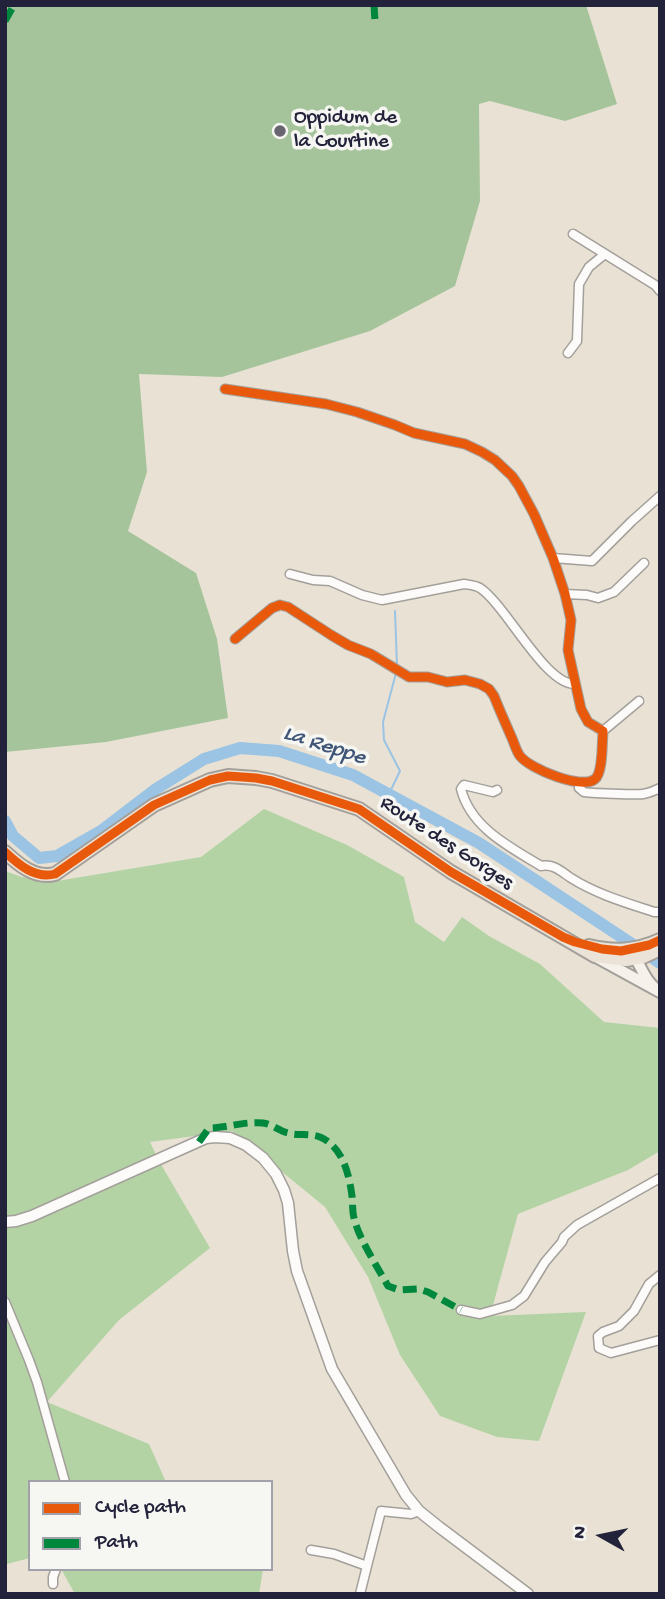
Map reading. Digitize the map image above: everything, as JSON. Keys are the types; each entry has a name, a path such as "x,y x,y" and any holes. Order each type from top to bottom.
{"main road":[{"name":"Route des Gorges","path":"5,852 33,873 55,874 155,805 210,780 228,776 256,778 287,784 359,809 450,872 595,956 607,959 633,956 658,947"},
{"name":"Route des Gorges","path":"563,937 633,956"},
{"path":"642,972 658,947"},
{"path":"595,956 659,992"},
{"path":"633,956 646,979 659,992"},
{"path":"632,977 633,956"}],"street":[{"path":"573,234 660,290"},
{"path":"568,353 577,341 579,284 590,267 605,254"},
{"path":"225,389 326,404 357,412 414,433 465,444 495,460 512,476 534,513 553,558 571,620 568,650 581,709 588,722 603,732"},
{"path":"553,558 592,561 660,496"},
{"path":"565,594 598,598 614,592 644,563"},
{"path":"290,574 330,581 362,595 382,600 464,584 472,585 481,589 495,602 523,641 557,676 567,684 575,684"},
{"path":"235,639 272,608 280,605 288,607 348,645 371,654 409,677 428,677 447,682 465,680 480,684 494,695 519,756 531,766 552,776 580,782 596,779 600,771 603,732 639,701"},
{"path":"580,782 579,788 582,792 592,793 635,795 660,788"},
{"path":"497,790 493,792 464,785 461,789 470,808 494,836 541,866 547,864 561,870 593,890 660,912"},
{"path":"5,1222 32,1216 206,1138 230,1138 246,1145 263,1158 284,1189 297,1271 332,1369 406,1495 419,1511 528,1594"},
{"path":"461,1310 480,1314 512,1306 524,1296 564,1237 578,1225 660,1178"},
{"path":"660,1275 649,1284 634,1311 619,1326 598,1335 599,1348 611,1353 660,1340"},
{"path":"5,1302 33,1371 64,1480"},
{"path":"360,1594 381,1511 411,1514 419,1511"},
{"path":"311,1550 334,1554 367,1566"},
{"path":"53,1584 55,1571"}],"green space":[{"path":"5,5 586,5 617,104 565,121 490,101 479,104 480,201 455,286 370,331 222,377 139,374 147,472 128,531 196,573 217,639 228,718 106,742 5,752"},
{"path":"264,809 347,845 404,877 415,922 444,942 462,917 489,936 540,964 604,1022 660,1028 660,1151 628,1170 518,1214 490,1316 586,1312 539,1441 497,1437 440,1416 400,1355 368,1277 325,1207 232,1131 150,1142 210,1248 119,1320 47,1402 149,1444 165,1480 28,1480 28,1559 7,1564 5,1585 5,871 51,882 201,857"},
{"path":"62,1571 263,1571 259,1594 75,1594"}],"waterway":[{"path":"395,611 397,666"},
{"path":"389,794 400,771 384,740 383,722 396,673"},
{"name":"La Reppe","path":"5,821 13,836 39,858 57,856 101,831 156,789 204,759 240,748 279,751 353,775 479,843 632,944"},
{"name":"La Reppe","path":"654,959 660,963"}],"marked path":[{"path":"5,21 14,5"},
{"path":"374,5 375,21"},
{"path":"199,1142 209,1128 256,1123 292,1134 320,1137 328,1142 344,1162 356,1226 388,1286 399,1290 419,1289 461,1310"}],"cycle path":[{"path":"225,389 326,404 357,412 414,433 465,444 495,460 512,476 534,514 565,594 571,620 568,650 581,709 588,722 603,731 598,776 588,782 568,780 545,772 526,761 517,752 494,696 480,684 465,680 447,682 428,677 409,677 371,654 348,645 288,607 280,605 272,608 235,639"},
{"path":"5,852 34,873 55,874 154,805 210,780 228,776 256,778 359,809 451,872 575,942 621,951 660,940"}],"place":[{"name":"Oppidum de la Courtine","path":"280,131"}]}
